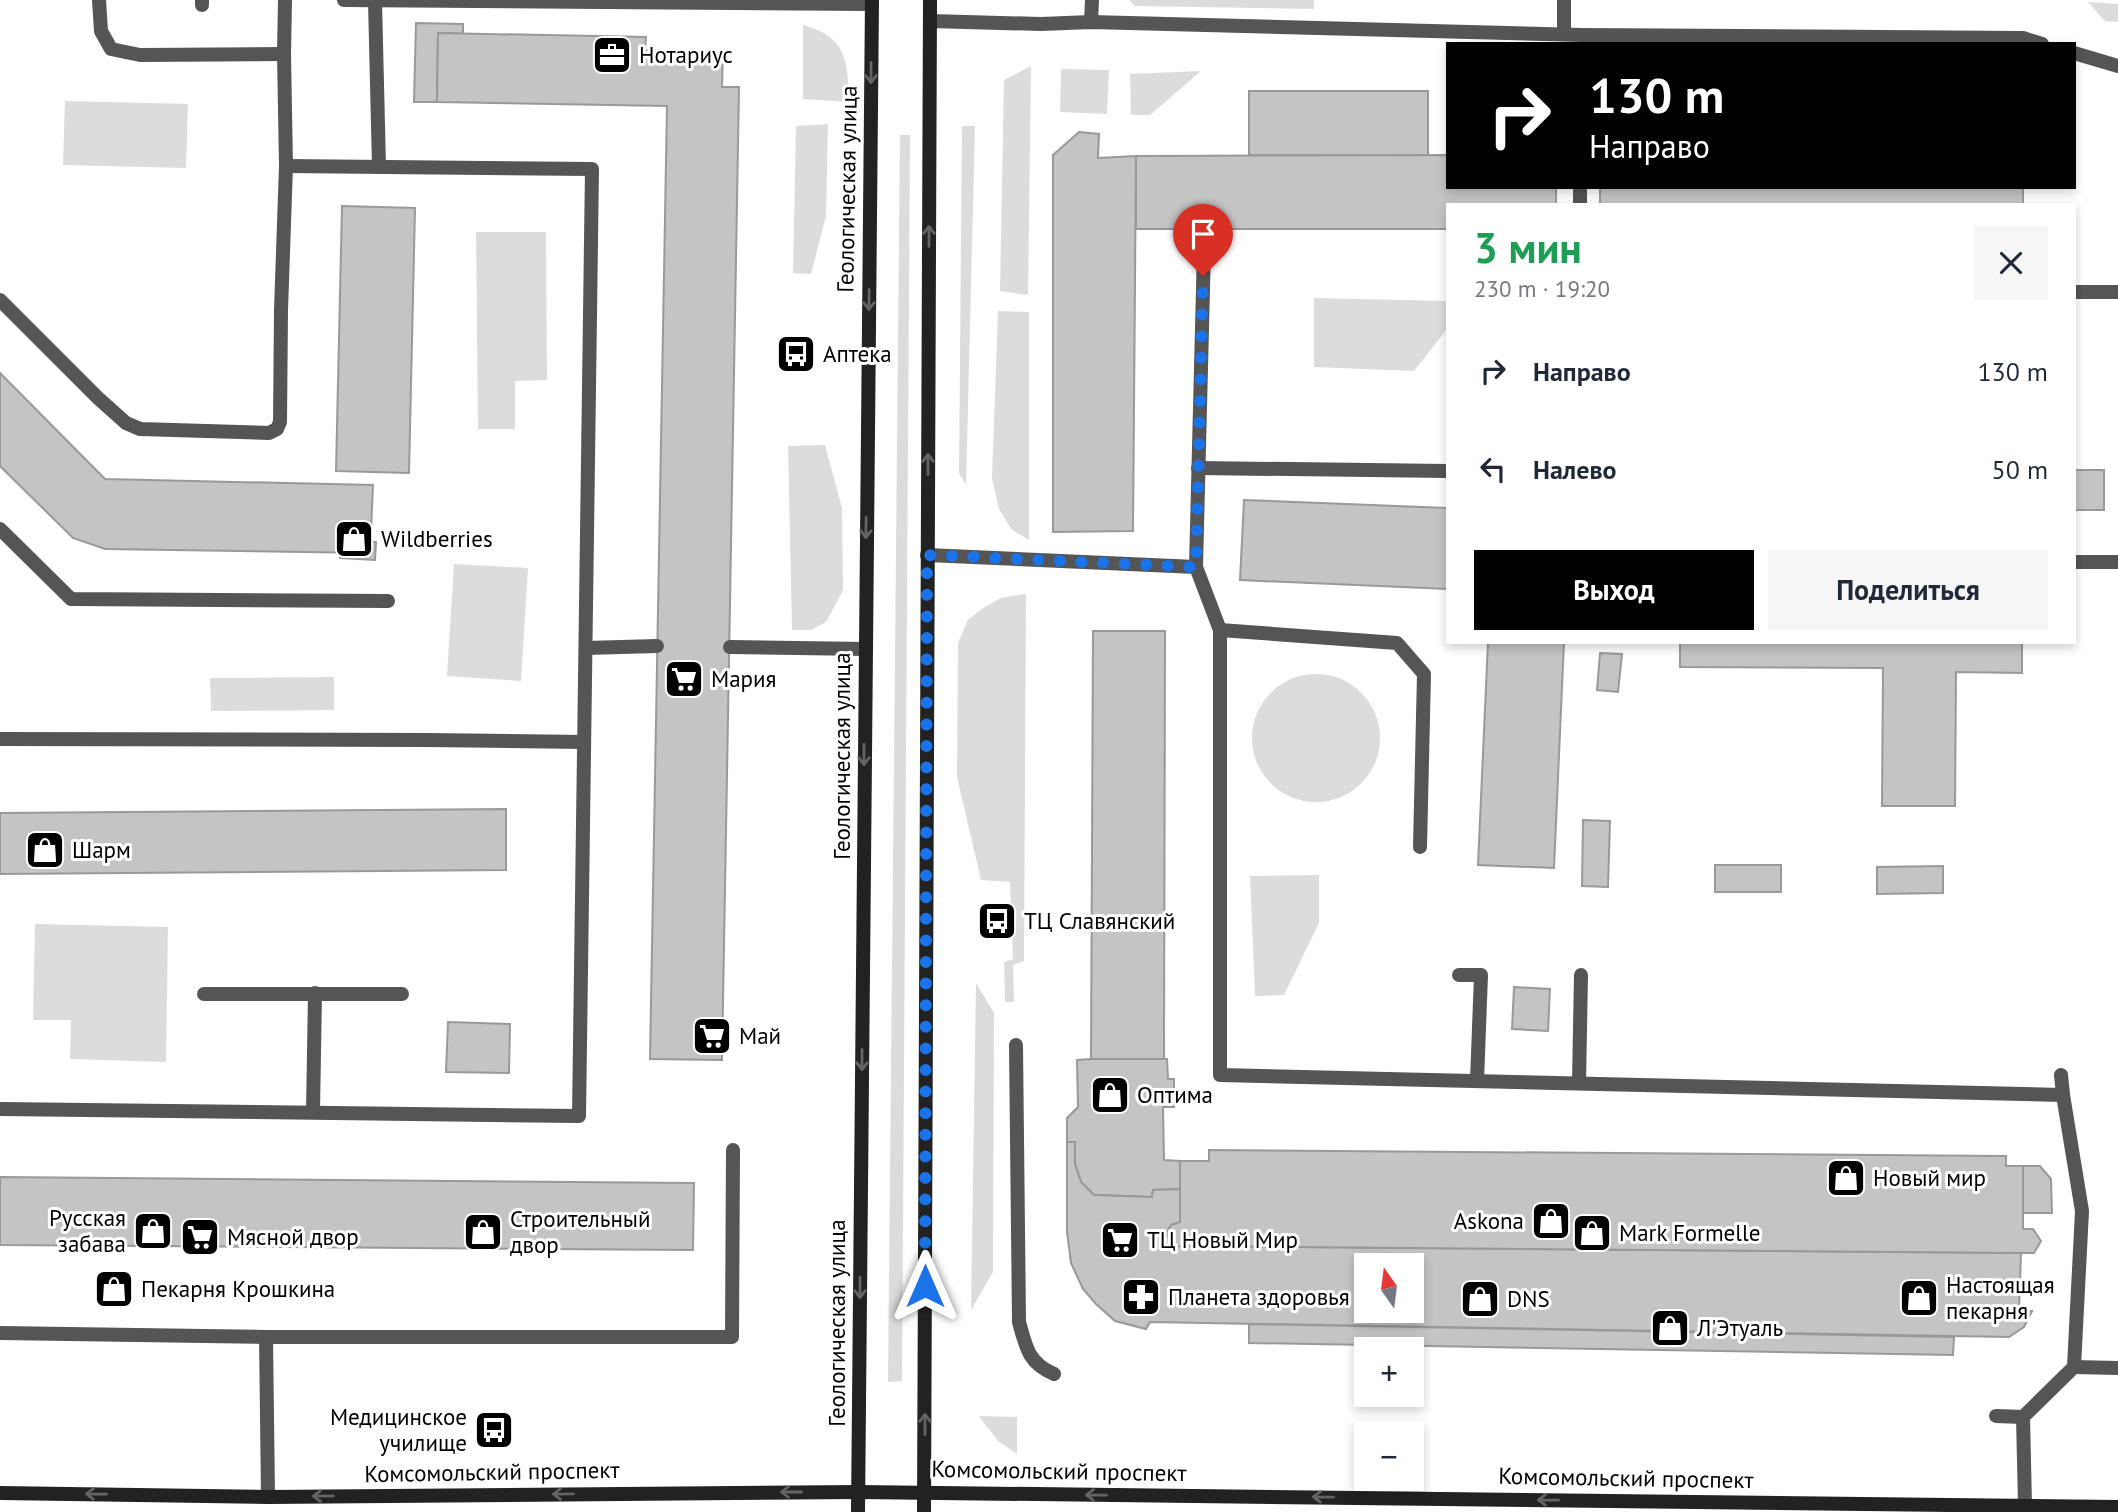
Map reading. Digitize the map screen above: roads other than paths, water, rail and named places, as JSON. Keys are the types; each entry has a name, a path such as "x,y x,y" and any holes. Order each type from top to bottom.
{"main road":[{"path":"924,1512 930,0"},
{"name":"Геологическая улица","path":"858,1512 872,2"},
{"name":"Комсомольский проспект","path":"0,1493 268,1497 925,1492 2118,1507"}],"street":[{"path":"99,0 101,31 111,49 140,55 284,54"},
{"path":"0,300 98,398 126,422 140,429 269,433 277,429 280,422 286,166 285,0"},
{"path":"344,0 872,2"},
{"path":"1091,22 1092,0"},
{"path":"1564,0 1564,34"},
{"path":"375,1 379,167"},
{"path":"930,21 1041,24 1091,22 1564,34 1582,39 2023,38 2036,42"},
{"path":"2076,54 2118,66"},
{"path":"0,1108 579,1116 592,169 286,166"},
{"path":"1204,249 1196,567 1220,630 1220,1075 2063,1095"},
{"path":"2076,292 2118,292"},
{"path":"1198,468 1446,471"},
{"path":"0,529 71,599 388,601"},
{"path":"927,555 1196,567"},
{"path":"2076,562 2118,562"},
{"path":"1220,630 1397,643 1424,674 1420,847"},
{"path":"586,648 657,646"},
{"path":"730,647 865,649"},
{"path":"0,739 584,742"},
{"path":"1459,975 1481,975 1477,1081"},
{"path":"1578,1083 1581,975"},
{"path":"313,1112 315,993"},
{"path":"204,994 402,994"},
{"path":"1016,1045 1019,1322 1029,1354 1041,1369 1054,1374"},
{"path":"1996,1416 2023,1417 2074,1367 2082,1211 2061,1075"},
{"path":"0,1333 266,1337 732,1337 733,1150"},
{"path":"266,1337 268,1497"},
{"path":"2074,1367 2118,1368"},
{"path":"2023,1417 2025,1504"}],"place":[{"name":"Нотариус","path":"612,55"},
{"name":"Аптека","path":"796,354"},
{"name":"Wildberries","path":"354,539"},
{"name":"Мария","path":"684,679"},
{"name":"Шарм","path":"45,850"},
{"name":"ТЦ Славянский","path":"997,921"},
{"name":"Май","path":"712,1036"},
{"name":"Оптима","path":"1110,1095"},
{"name":"Новый мир","path":"1846,1178"},
{"name":"Askona","path":"1551,1221"},
{"name":"Русская забава","path":"153,1231"},
{"name":"Строительный двор","path":"483,1232"},
{"name":"Mark Formelle","path":"1592,1233"},
{"name":"Мясной двор","path":"200,1237"},
{"name":"ТЦ Новый Мир","path":"1120,1240"},
{"name":"Пекарня Крошкина","path":"114,1289"},
{"name":"Планета здоровья","path":"1141,1297"},
{"name":"Настоящая пекарня","path":"1919,1298"},
{"name":"DNS","path":"1480,1299"},
{"name":"Л'Этуаль","path":"1670,1328"},
{"name":"Медицинское училище","path":"494,1430"}]}
